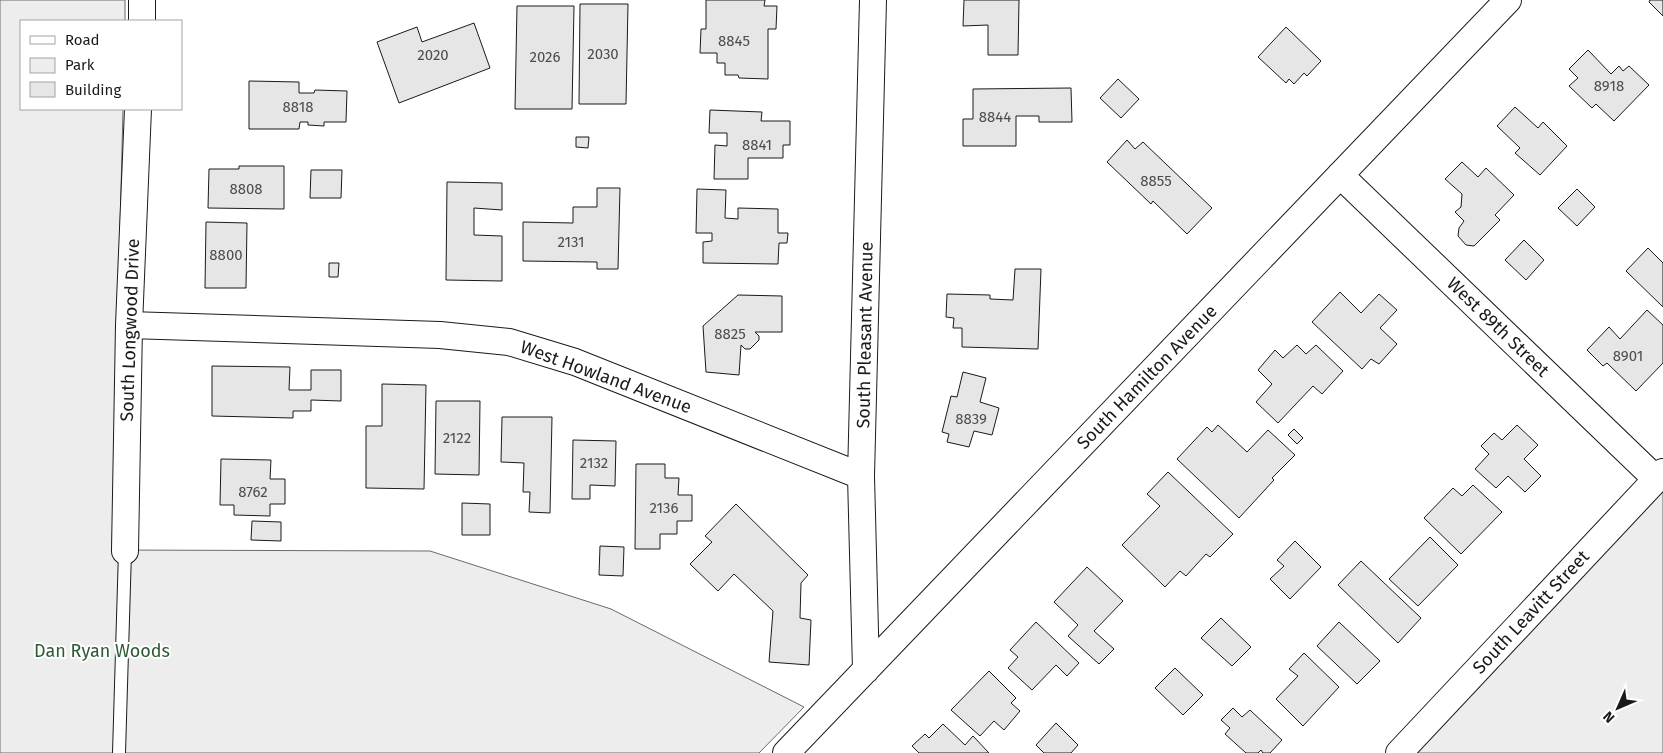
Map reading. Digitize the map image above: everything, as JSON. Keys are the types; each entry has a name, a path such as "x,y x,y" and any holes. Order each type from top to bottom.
{"street":[{"path":"142,0 142,20"},
{"name":"South Pleasant Avenue","path":"866,670 861,476 873,0"},
{"name":"South Hamilton Avenue","path":"786,753 1508,0"},
{"name":"South Longwood Drive","path":"125,551 129,325 138,110"},
{"name":"West 89th Street","path":"1340,175 1660,475"},
{"name":"West Howland Avenue","path":"129,325 440,335 510,342 576,362 861,476"},
{"name":"South Leavitt Street","path":"1398,753 1660,475"}],"lane":[{"path":"119,753 125,551"}],"green space":[{"name":"Dan Ryan Woods","path":"0,0 125,0 125,20 20,20 20,110 123,110 112,550 430,551 611,609 804,707 759,753 0,753"},
{"path":"1663,490 1663,753 1415,753"}],"building":[{"path":"706,0 765,0 764,6 777,6 776,29 768,29 768,79 739,78 738,75 725,75 725,63 717,63 717,53 700,53 701,29 706,29"},
{"path":"964,0 1019,0 1018,55 988,55 988,25 963,26"},
{"path":"1650,0 1663,0 1663,16 1649,2"},
{"path":"580,4 628,4 626,104 579,104"},
{"path":"517,6 574,6 572,109 515,109"},
{"path":"474,23 490,68 399,103 377,42 417,27 422,42"},
{"path":"1286,27 1321,61 1307,76 1304,73 1294,84 1289,79 1286,83 1258,57"},
{"path":"1588,50 1611,74 1619,66 1623,71 1629,66 1649,85 1614,121 1596,104 1592,108 1569,86 1578,78 1569,69"},
{"path":"1118,79 1139,99 1121,118 1100,98"},
{"path":"249,81 299,82 299,93 314,93 315,90 347,91 346,122 324,122 324,126 308,125 308,122 300,122 299,129 249,129"},
{"path":"1071,88 1072,122 1039,122 1039,116 1016,116 1016,146 963,146 963,119 973,119 973,89"},
{"path":"1515,107 1538,128 1543,122 1567,146 1540,175 1515,153 1520,148 1497,126"},
{"path":"710,110 762,112 761,121 790,121 790,145 783,145 783,158 748,158 748,179 714,179 715,145 727,146 727,133 709,133"},
{"path":"576,137 589,137 588,148 576,147"},
{"path":"1127,140 1135,149 1143,142 1212,208 1187,234 1153,201 1151,204 1107,162"},
{"path":"1462,162 1478,177 1486,168 1514,195 1495,215 1500,220 1474,246 1466,245 1458,236 1459,228 1464,221 1455,212 1461,207 1462,194 1445,179"},
{"path":"239,166 284,166 284,209 208,208 209,169 239,169"},
{"path":"311,170 342,170 341,198 310,198"},
{"path":"447,182 502,183 502,210 474,208 474,235 502,236 502,281 446,280"},
{"path":"597,188 620,188 618,269 597,269 597,262 523,261 523,222 573,223 573,207 597,207"},
{"path":"697,189 726,190 725,218 738,219 738,208 778,209 778,233 788,233 787,243 779,243 778,264 703,263 703,242 712,241 712,233 696,233"},
{"path":"1577,189 1595,207 1577,226 1558,208"},
{"path":"206,222 247,223 246,288 205,288"},
{"path":"1524,240 1544,260 1526,280 1505,260"},
{"path":"1648,248 1663,263 1663,307 1626,271"},
{"path":"329,263 339,263 338,277 329,277"},
{"path":"1015,269 1041,269 1038,349 962,347 962,328 953,328 954,318 946,317 947,294 990,295 990,299 1013,300"},
{"path":"1340,292 1361,313 1379,294 1397,310 1380,328 1397,344 1379,364 1371,359 1362,369 1312,322"},
{"path":"738,295 782,296 782,332 755,332 759,336 759,340 750,349 745,349 741,345 739,375 706,372 703,326"},
{"path":"1647,310 1663,325 1663,363 1636,391 1607,363 1603,366 1587,350 1609,327 1620,339"},
{"path":"1297,345 1306,354 1316,345 1343,371 1322,394 1313,386 1278,423 1256,402 1272,384 1258,370 1275,350 1283,358"},
{"path":"212,366 290,367 289,390 311,390 311,370 341,370 341,401 311,400 311,411 293,411 293,418 212,416"},
{"path":"963,372 986,378 980,402 999,408 992,435 974,431 969,447 947,442 949,434 942,432 951,396 957,397"},
{"path":"382,384 426,385 424,489 366,488 366,426 382,426"},
{"path":"436,401 480,401 479,475 435,474"},
{"path":"502,417 552,417 550,513 529,512 530,492 523,492 524,463 501,462"},
{"path":"1218,425 1247,452 1268,430 1295,455 1272,478 1274,480 1239,518 1177,459 1207,427 1212,432"},
{"path":"1517,425 1538,445 1524,459 1541,476 1525,492 1508,476 1496,488 1475,469 1489,454 1481,446 1494,433 1502,440"},
{"path":"1294,429 1303,438 1297,444 1288,435"},
{"path":"573,440 616,441 615,486 590,485 590,499 572,499"},
{"path":"221,459 271,460 270,479 285,479 285,504 270,504 270,516 234,515 234,505 220,505"},
{"path":"636,464 665,464 665,478 679,478 678,495 692,495 692,521 677,521 677,534 660,534 660,549 635,549"},
{"path":"1168,472 1233,534 1210,557 1206,554 1186,576 1180,571 1165,587 1122,545 1160,506 1147,494"},
{"path":"1473,485 1502,512 1461,554 1424,518 1453,488 1462,496"},
{"path":"462,503 490,504 490,535 462,535"},
{"path":"736,504 808,575 801,583 800,618 811,620 809,665 769,662 773,611 734,574 718,591 690,564 712,542 705,536"},
{"path":"252,521 281,522 281,541 251,540"},
{"path":"1430,537 1458,565 1418,606 1389,579"},
{"path":"1295,541 1321,567 1290,599 1270,579 1284,566 1277,560"},
{"path":"600,546 624,547 623,576 599,575"},
{"path":"1361,561 1421,618 1398,643 1338,585"},
{"path":"1087,567 1123,601 1094,631 1114,649 1099,664 1068,636 1078,625 1054,602"},
{"path":"1221,618 1251,647 1232,666 1201,638"},
{"path":"1036,622 1079,663 1067,676 1056,665 1032,690 1008,668 1018,657 1010,650"},
{"path":"1339,622 1380,661 1357,684 1317,646"},
{"path":"1304,653 1339,687 1303,726 1276,699 1298,676 1289,669"},
{"path":"1175,668 1203,695 1183,715 1155,688"},
{"path":"989,671 1016,698 1011,703 1020,711 1004,730 994,721 980,736 951,710"},
{"path":"1233,708 1242,717 1250,710 1282,740 1270,753 1263,753 1261,750 1258,753 1246,753 1225,734 1230,728 1221,720"},
{"path":"1056,723 1078,745 1071,753 1044,753 1036,745"},
{"path":"943,724 965,745 973,736 989,753 919,753 912,746 925,734 929,738"}]}
